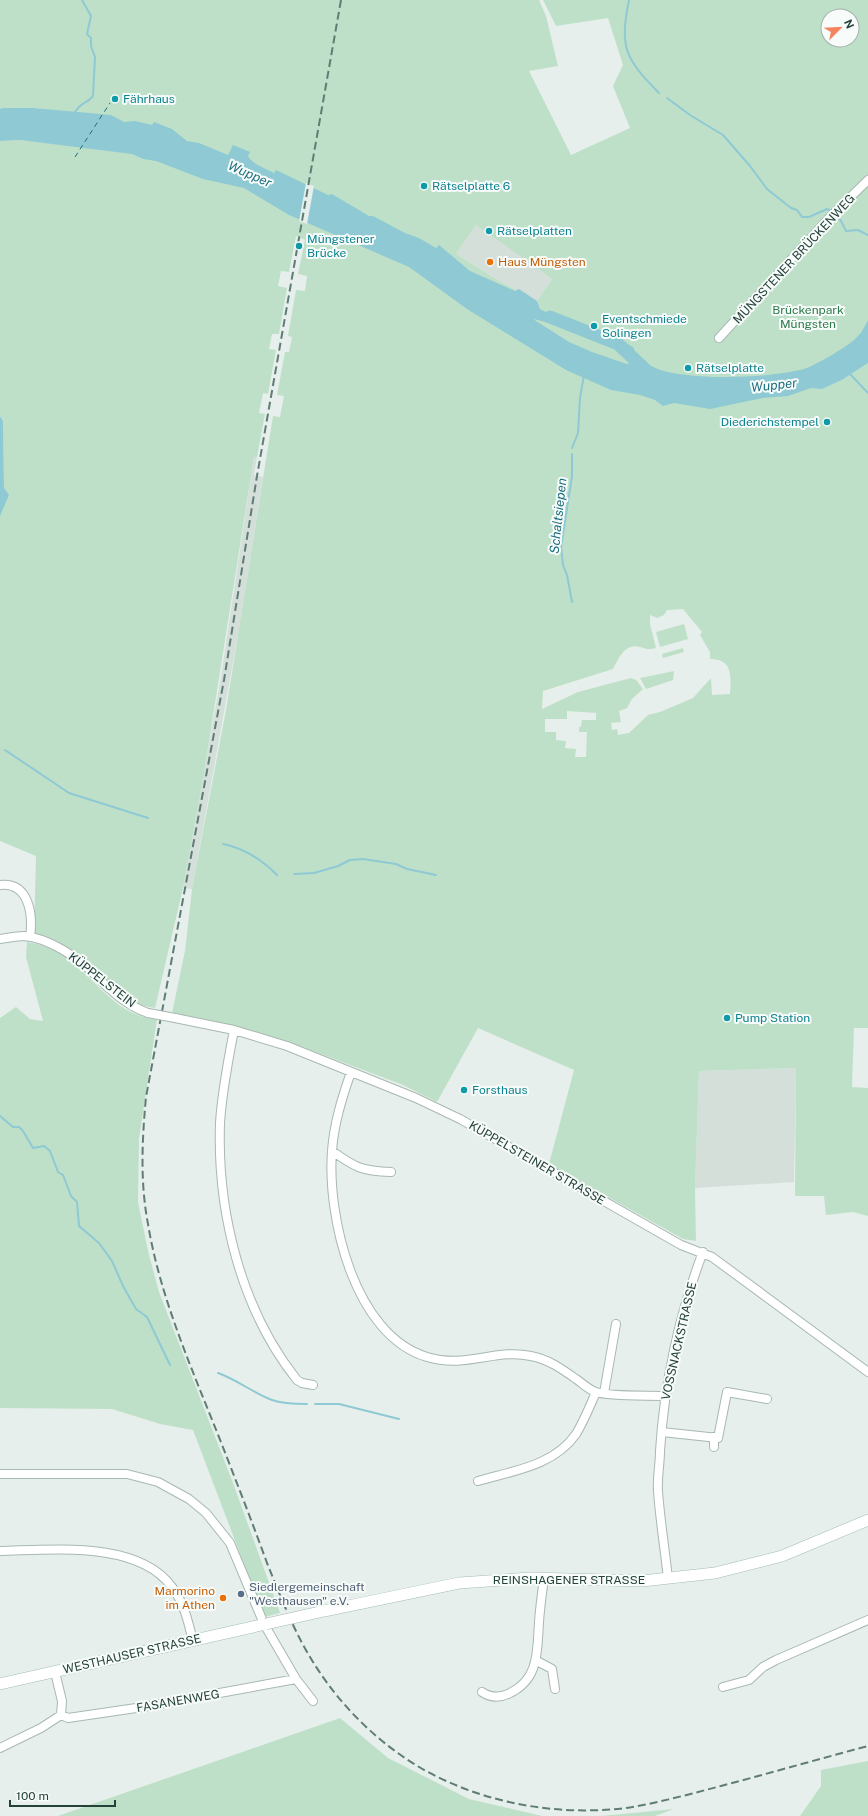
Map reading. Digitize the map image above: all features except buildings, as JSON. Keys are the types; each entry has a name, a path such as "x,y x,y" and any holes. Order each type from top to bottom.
{"main road":[{"name":"REINSHAGENER STRASSE","path":"265,1624 459,1583 516,1578 638,1581 715,1573 782,1556 868,1520"},
{"name":"WESTHAUSER STRASSE","path":"0,1684 265,1624"}],"street":[{"name":"MÜNGSTENER BRÜCKENWEG","path":"719,338 833,214 868,180"},
{"path":"0,885 11,886 26,899 32,913 30,937"},
{"name":"KÜPPELSTEIN","path":"0,939 17,936 30,937 72,956 114,993 141,1011 174,1018"},
{"name":"KÜPPELSTEINER STRASSE","path":"174,1018 234,1030 287,1046 395,1088 460,1119 681,1245 703,1252 712,1257 868,1372"},
{"path":"234,1030 226,1068 220,1123 222,1179 231,1234 247,1287 272,1341 297,1380 302,1383 313,1385"},
{"path":"351,1072 338,1112 332,1151 331,1178 334,1210 350,1271 362,1296 376,1318 390,1334 408,1349 426,1357 441,1360 472,1360 509,1353 541,1358 554,1364 600,1393 666,1396"},
{"path":"332,1151 358,1168 368,1171 391,1172"},
{"name":"VOSSNACKSTRASSE","path":"668,1579 658,1490 662,1432 666,1396 683,1316 703,1252"},
{"path":"478,1481 535,1464 554,1455 575,1434 600,1393 616,1324"},
{"path":"662,1432 718,1438 727,1392 767,1399"},
{"path":"714,1437 714,1446"},
{"path":"0,1474 115,1473 149,1479 179,1493 206,1513 230,1543 265,1624 296,1679 313,1701"},
{"path":"0,1551 83,1551 115,1554 139,1562 158,1573 171,1586 185,1612 193,1641"},
{"path":"482,1692 487,1696 497,1697 513,1691 525,1682 537,1661 544,1578"},
{"path":"722,1687 744,1682 754,1676 763,1667 776,1660 868,1620"},
{"path":"537,1661 552,1669 555,1689"},
{"path":"0,1748 41,1728 61,1715 62,1701 55,1672"},
{"name":"FASANENWEG","path":"61,1715 68,1718 143,1707 296,1679"}],"shaded area":[{"path":"476,225 552,279 537,301 501,282 456,254"},
{"path":"254,457 257,457 254,475 263,477 239,629 192,889 183,888 221,677"},
{"path":"796,1068 794,1182 695,1188 699,1071"}],"green space":[{"name":"Brückenpark Müngsten","path":"0,0 539,0 546,16 558,66 529,71 571,155 630,128 613,86 623,65 608,18 556,26 543,0 868,0 868,342 822,389 842,380 868,363 868,1028 854,1028 852,1087 868,1088 868,1216 853,1212 826,1215 824,1196 795,1196 796,1068 699,1071 695,1188 696,1241 683,1239 549,1164 574,1070 478,1028 437,1102 403,1085 292,1043 172,1013 185,951 192,889 226,710 273,416 280,417 284,396 277,395 285,352 289,352 292,337 288,336 296,290 305,291 307,276 298,274 305,240 296,236 289,272 281,271 278,286 287,288 279,334 272,334 269,349 276,350 268,394 263,393 259,413 265,414 257,457 254,457 204,773 183,888 155,1008 138,1005 117,990 75,953 45,937 34,933 36,856 0,841 0,516 4,488 3,421 0,416 0,141 20,140 51,143 64,111 34,108 0,109","holes":["476,225 552,279 537,301 501,282 456,254","683,609 702,632 700,635 710,652 710,659 718,660 727,665 731,681 730,694 712,695 711,678 693,698 660,712 648,715 629,733 618,735 617,729 612,730 611,723 621,722 619,711 627,708 632,699 643,689 636,680 631,678 578,692 542,709 543,691 613,669 623,652 630,647 635,646 646,649 656,648 650,624 650,615 657,618 664,615 667,610","567,711 596,713 596,720 582,720 581,727 579,727 579,732 587,732 586,757 575,757 576,749 565,748 566,741 556,740 556,732 545,732 545,719 567,719"]},
{"path":"684,624 688,639 660,647 656,632"},
{"path":"683,648 684,652 663,658 662,654"},
{"path":"674,671 673,680 646,689 640,678"},
{"path":"27,942 48,947 63,955 78,967 108,996 130,1012 143,1017 157,1019 139,1139 138,1202 148,1251 159,1292 233,1483 280,1613 264,1617 193,1430 160,1424 112,1409 0,1408 0,1018 16,1007 30,1019 43,1021 26,957"},
{"path":"340,1718 388,1758 469,1799 542,1816 58,1816"},
{"path":"868,1761 868,1816 800,1816 821,1786 821,1770"},
{"path":"674,1809 655,1816 601,1816"}],"water":[{"path":"34,108 111,115 124,122 135,121 152,125 154,122 172,129 187,141 199,143 228,155 233,145 250,152 248,156 250,159 260,166 274,173 276,170 328,195 332,194 369,216 373,216 405,233 419,238 436,248 439,245 470,271 515,291 519,289 537,301 540,309 566,323 565,327 534,319 536,321 569,342 627,364 636,361 664,371 683,375 718,377 755,376 790,372 809,367 852,342 863,330 868,320 868,363 842,380 822,389 811,388 788,396 763,398 710,409 674,403 663,406 655,400 640,395 611,390 566,370 467,309 409,267 289,215 244,188 203,179 156,161 143,159 132,154 20,140 0,141 0,109"},
{"path":"616,338 633,347 638,358 630,360 611,345"},
{"path":"0,416 3,421 4,488 9,495 0,516"}],"pier":[{"path":"306,183 314,186 307,224 299,221"}],"waterway":[{"path":"74,114 82,104 93,96 95,57 91,46 91,38 87,34 91,16 82,0"},
{"path":"629,0 625,30 625,42 628,52 632,62 659,93"},
{"path":"667,98 690,115 723,135 750,166 767,189 791,208 797,210 802,217 809,217 827,209 833,212"},
{"path":"836,215 846,231 858,230 868,235"},
{"name":"Wupper","path":"550,317 618,344 648,372"},
{"path":"850,374 868,393"},
{"name":"Schaltsiepen","path":"572,448 578,433 580,398 584,375"},
{"name":"Schaltsiepen","path":"572,454 572,476 561,547 563,565 567,575 572,602"},
{"path":"5,750 69,793 148,818"},
{"path":"223,844 238,848 252,855 277,875"},
{"path":"294,874 314,873 338,866 350,860 363,859 396,864 407,869 436,875"},
{"path":"0,1116 13,1127 19,1127 33,1148 44,1146 50,1151 58,1172 63,1175 71,1196 77,1202 79,1226 99,1243 112,1261 123,1286 136,1309 147,1317 170,1365"},
{"path":"218,1373 272,1400 285,1403 307,1404"},
{"path":"315,1404 339,1404 399,1419"}],"ferry route":[{"path":"75,157 110,103"}],"railway":[{"path":"341,0 257,476 224,680 146,1097 143,1145 145,1208 154,1254 162,1283 192,1370 267,1563 298,1634 321,1674 346,1707 360,1722 408,1760 449,1782 473,1792 498,1799 548,1809 600,1810 650,1804 868,1746"}],"place":[{"name":"Fährhaus","path":"115,99"},
{"name":"Rätselplatte 6","path":"424,186"},
{"name":"Rätselplatten","path":"489,231"},
{"name":"Müngstener Brücke","path":"299,246"},
{"name":"Haus Müngsten","path":"490,262"},
{"name":"Eventschmiede Solingen","path":"594,326"},
{"name":"Rätselplatte","path":"688,368"},
{"name":"Diederichstempel","path":"827,422"},
{"name":"Pump Station","path":"727,1018"},
{"name":"Forsthaus","path":"464,1090"},
{"name":"Siedlergemeinschaft \"Westhausen\" e.V.","path":"241,1594"},
{"name":"Marmorino im Athen","path":"223,1598"}]}
